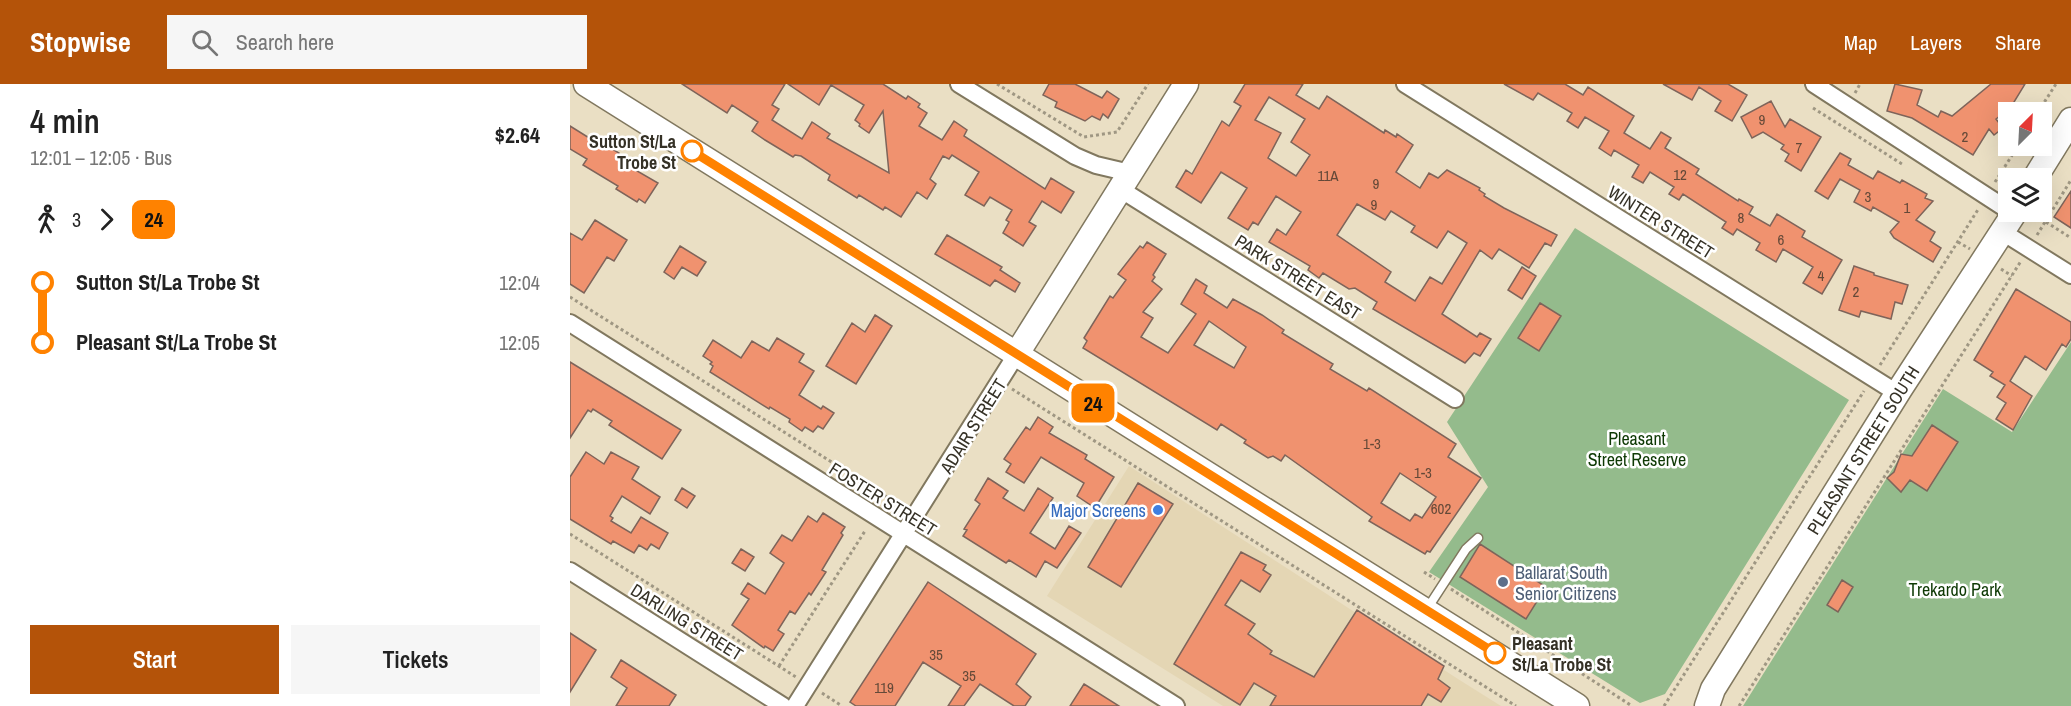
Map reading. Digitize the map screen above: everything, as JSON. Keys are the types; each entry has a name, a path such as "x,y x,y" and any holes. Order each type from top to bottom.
{"main road":[{"path":"586,84 1577,706"},
{"name":"ADAIR STREET","path":"1017,355 1186,84"},
{"path":"2041,168 2071,121"},
{"name":"PLEASANT STREET SOUTH","path":"1694,706 1710,698 1897,393 2006,222"}],"street":[{"name":"PARK STREET EAST","path":"959,84 1075,156 1125,181 1455,399"},
{"name":"WINTER STREET","path":"1405,84 1897,393"},
{"path":"1814,84 1833,89 1998,206"},
{"path":"2014,222 2029,248 2071,275"},
{"name":"FOSTER STREET","path":"570,323 1176,706"},
{"name":"ADAIR STREET","path":"795,706 905,536 1017,355"},
{"name":"DARLING STREET","path":"570,571 783,706"}],"lane":[{"path":"1426,610 1466,549 1478,538"}],"path":[{"path":"998,84 1084,137 1117,132 1148,84"},
{"path":"2044,102 2056,84"},
{"path":"1813,108 1902,164"},
{"path":"1664,706 2012,156"},
{"path":"2052,212 2071,180"},
{"path":"1739,706 2046,222 2071,238"},
{"path":"570,297 887,497"},
{"path":"999,383 1515,706"},
{"path":"779,666 865,531"},
{"path":"570,534 796,677"},
{"path":"1424,572 1632,706"},
{"path":"822,693 842,706"}],"shaded area":[{"path":"1129,466 1501,706 1223,706 1047,596"}],"green space":[{"name":"Pleasant Street Reserve","path":"1575,228 1849,400 1665,694 1640,703 1429,572 1488,487 1447,422"},
{"name":"Trekardo Park","path":"2071,342 2071,706 1743,706 1943,389 2012,432"}],"building":[{"path":"682,84 785,84 772,105 779,109 772,120 802,139 812,122 830,134 827,138 889,173 883,111 869,133 855,120 864,105 831,85 819,105 788,84 883,84 906,99 908,96 920,104 918,107 927,113 919,126 942,140 954,121 967,130 964,136 1045,189 1051,178 1074,192 1061,213 1042,201 1029,222 1036,226 1023,246 1003,233 1009,222 1006,220 1012,210 990,197 984,206 965,195 979,172 952,155 949,159 943,156 930,179 936,184 927,199 917,192 901,217 885,207 883,210 859,195 857,198 828,180 830,175 801,156 793,157 765,140 752,131 758,122 732,105 727,113"},
{"path":"1049,84 1075,84 1102,98 1107,91 1119,99 1108,118 1103,114 1100,120 1092,116 1085,121 1055,107 1057,102 1043,95"},
{"path":"1245,84 1303,84 1296,95 1319,109 1327,96 1384,133 1385,130 1396,137 1397,134 1413,145 1396,172 1420,188 1429,173 1438,178 1447,170 1480,188 1484,196 1504,208 1557,235 1551,246 1545,243 1529,268 1499,249 1492,259 1480,250 1442,314 1477,337 1480,333 1491,339 1480,356 1474,353 1465,363 1373,309 1377,302 1355,288 1349,289 1323,273 1319,278 1308,270 1310,266 1269,242 1277,229 1286,235 1301,212 1276,196 1258,225 1253,222 1248,230 1228,218 1247,188 1221,172 1201,203 1176,187 1186,170 1192,174 1222,121 1229,126 1241,106 1234,102","holes":["1269,97 1305,119 1291,142 1310,155 1296,176 1268,158 1281,133 1255,120","1357,204 1385,220 1391,211 1415,226 1411,232 1437,248 1448,231 1467,243 1442,284 1430,277 1415,301 1385,282 1391,272 1337,235"]},
{"path":"1504,84 1565,84 1583,95 1588,87 1634,116 1624,133 1650,149 1661,132 1671,138 1665,148 1699,169 1696,174 1738,201 1739,199 1753,207 1749,214 1770,226 1777,214 1805,231 1802,237 1842,260 1822,294 1803,283 1813,267 1783,249 1776,262 1756,250 1760,243 1737,229 1733,235 1722,228 1726,222 1683,194 1679,200 1669,194 1674,187 1650,172 1643,183 1632,177 1639,165 1614,150 1611,156 1599,148 1609,131 1585,117 1578,128 1567,121 1572,113 1538,93 1533,100"},
{"path":"1663,84 1728,84 1747,95 1732,121 1715,111 1721,101 1699,87 1692,100"},
{"path":"1895,84 1922,90 1917,105 1938,117 1941,111 1952,116 1991,84 2025,84 2014,102 1998,102 1996,119 1998,132 1994,135 1989,129 1973,155 1912,118 1887,111"},
{"path":"1771,101 1785,127 1790,119 1821,137 1801,171 1785,161 1789,154 1781,149 1784,145 1763,132 1752,138 1741,117"},
{"path":"570,126 602,146 604,144 619,153 618,155 627,161 625,164 658,183 645,203 639,199 637,202 616,189 618,186 583,165 587,159 570,149"},
{"path":"1840,153 1851,159 1848,165 1873,179 1878,171 1900,183 1902,180 1927,194 1925,198 1933,201 1916,220 1935,232 1930,241 1941,248 1933,262 1894,238 1890,232 1899,222 1873,207 1871,211 1854,202 1860,190 1840,179 1828,199 1815,191"},
{"path":"2071,191 2071,228 2054,217"},
{"path":"595,220 627,240 614,261 607,257 584,293 570,284 570,233 582,240"},
{"path":"947,235 1002,267 1000,270 1020,283 1015,292 995,280 990,286 935,254"},
{"path":"1147,242 1166,254 1153,275 1155,277 1152,281 1162,289 1143,312 1153,318 1141,337 1168,353 1196,314 1181,304 1196,279 1207,286 1204,293 1227,308 1233,299 1262,315 1284,330 1282,333 1333,364 1330,369 1367,391 1369,388 1456,444 1448,457 1481,478 1430,552 1427,551 1425,554 1369,521 1372,517 1285,455 1281,461 1273,456 1268,458 1244,443 1246,440 1221,424 1217,430 1083,348 1087,341 1084,338 1110,296 1113,298 1126,280 1118,274 1140,246 1143,248","holes":["1209,321 1246,347 1234,368 1194,345","1400,473 1436,497 1422,518 1415,514 1410,521 1381,503"]},
{"path":"680,246 706,262 697,276 682,267 674,279 664,272"},
{"path":"1854,266 1874,273 1874,275 1908,285 1902,304 1895,302 1891,319 1861,311 1859,317 1839,310"},
{"path":"1522,267 1536,276 1522,299 1508,290"},
{"path":"2016,289 2071,322 2071,339 2066,347 2062,344 2046,370 2025,356 2010,381 2032,396 2013,430 1996,419 2006,403 1997,397 2005,385 1990,376 1993,372 1974,360"},
{"path":"1540,303 1561,316 1539,351 1518,338"},
{"path":"875,315 892,326 856,384 826,366 852,323 865,332"},
{"path":"777,338 804,354 799,362 814,371 799,395 821,409 823,406 834,413 823,429 818,426 813,432 805,427 802,431 789,422 790,419 770,407 769,409 710,372 712,362 703,356 713,340 741,358 752,341 769,351"},
{"path":"570,362 681,430 662,459 609,425 612,421 593,409 591,412 588,410 570,438"},
{"path":"1038,417 1053,427 1049,433 1087,455 1085,459 1114,477 1095,508 1077,496 1084,483 1041,457 1024,483 1006,472 1011,464 1004,459 1026,427 1030,430"},
{"path":"1932,425 1958,442 1927,491 1910,480 1901,492 1887,478 1894,472 1901,454 1912,456"},
{"path":"586,452 604,464 611,452 639,467 632,479 660,497 650,514 622,496 610,516 613,518 611,521 631,533 641,517 668,533 659,549 651,544 647,550 639,545 634,553 613,541 611,544 570,519 570,477"},
{"path":"988,478 1008,491 1003,498 1024,511 1038,488 1053,498 1030,533 1055,549 1069,526 1081,533 1057,568 1045,561 1036,577 1009,560 1006,563 963,536 967,530 964,529 980,504 975,500"},
{"path":"1138,483 1173,504 1121,587 1088,567"},
{"path":"682,488 695,496 687,508 675,500"},
{"path":"823,513 845,527 841,533 843,535 822,570 826,572 811,595 809,593 795,614 790,611 778,630 784,634 773,651 765,646 764,648 732,625 749,599 741,594 748,583 765,594 784,563 770,553 782,535 792,541 808,516 817,522"},
{"name":"Ballarat South Senior Citizens","path":"1480,544 1546,587 1526,619 1460,577"},
{"path":"741,549 754,557 745,571 732,563"},
{"path":"1241,552 1266,565 1263,570 1271,575 1260,592 1241,580 1225,605 1255,624 1248,634 1272,651 1270,654 1314,677 1357,610 1444,666 1438,679 1450,688 1441,702 1428,694 1421,706 1270,706 1276,696 1254,683 1240,705 1174,664"},
{"path":"1842,580 1853,587 1838,612 1827,605"},
{"path":"928,582 1036,654 1016,684 1031,697 1025,706 1014,706 980,684 964,706 948,706 961,686 923,662 895,706 856,706 850,702"},
{"path":"570,633 596,650 570,692"},
{"path":"621,660 676,695 669,706 616,706 627,688 611,677"},
{"path":"1084,684 1119,706 1070,706"}],"bus line":[{"name":"24","path":"692,151 1495,653"}],"place":[{"name":"Sutton St/La Trobe St","path":"692,151"},
{"name":"Major Screens","path":"1158,510"},
{"name":"Ballarat South Senior Citizens","path":"1503,582"},
{"name":"Pleasant St/La Trobe St","path":"1495,653"}]}
